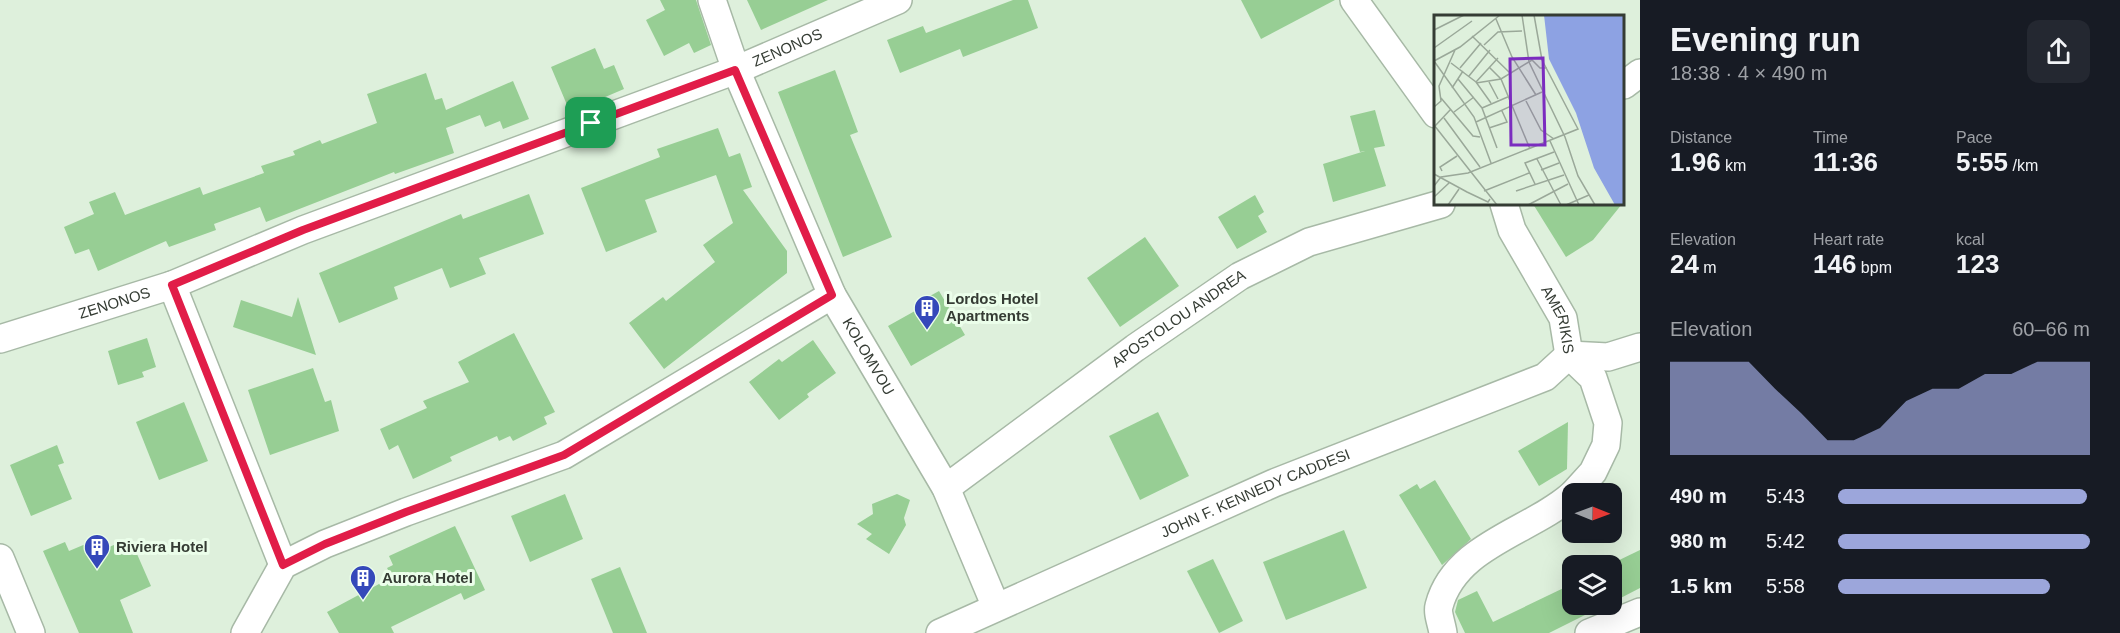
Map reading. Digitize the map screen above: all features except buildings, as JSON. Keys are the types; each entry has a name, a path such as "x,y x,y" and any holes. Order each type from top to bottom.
{"street":[{"name":"KOLOMVOU","path":"712,0 735,70 832,295 946,488 996,607"},
{"name":"ZENONOS","path":"0,339 172,285 303,230 735,70 898,0"},
{"path":"1363,3 1434,111"},
{"path":"1625,84 1640,73"},
{"name":"APOSTOLOU ANDREA","path":"946,488 1135,348 1240,276 1309,242 1434,206"},
{"name":"AMERIKIS","path":"1505,206 1512,230 1563,318 1569,355 1593,378 1608,423 1606,445 1598,463 1582,483"},
{"path":"172,285 283,565"},
{"path":"245,633 283,565 325,544 406,512 564,455 832,295"},
{"path":"1569,355 1608,357 1640,347"},
{"name":"JOHN F. KENNEDY CADDESI","path":"940,633 1274,483 1545,377 1569,355"},
{"name":"AMERIKIS","path":"1443,633 1438,607 1455,572 1487,547 1562,501"},
{"path":"0,558 31,633"},
{"path":"1589,633 1640,612"}],"place":[{"name":"Lordos Hotel Apartments","path":"927,331"},
{"name":"Riviera Hotel","path":"97,570"},
{"name":"Aurora Hotel","path":"363,601"}],"route":[{"path":"735,70 832,295 564,455 406,512 325,544 283,565 172,285 303,230 591,123 735,70"}]}
